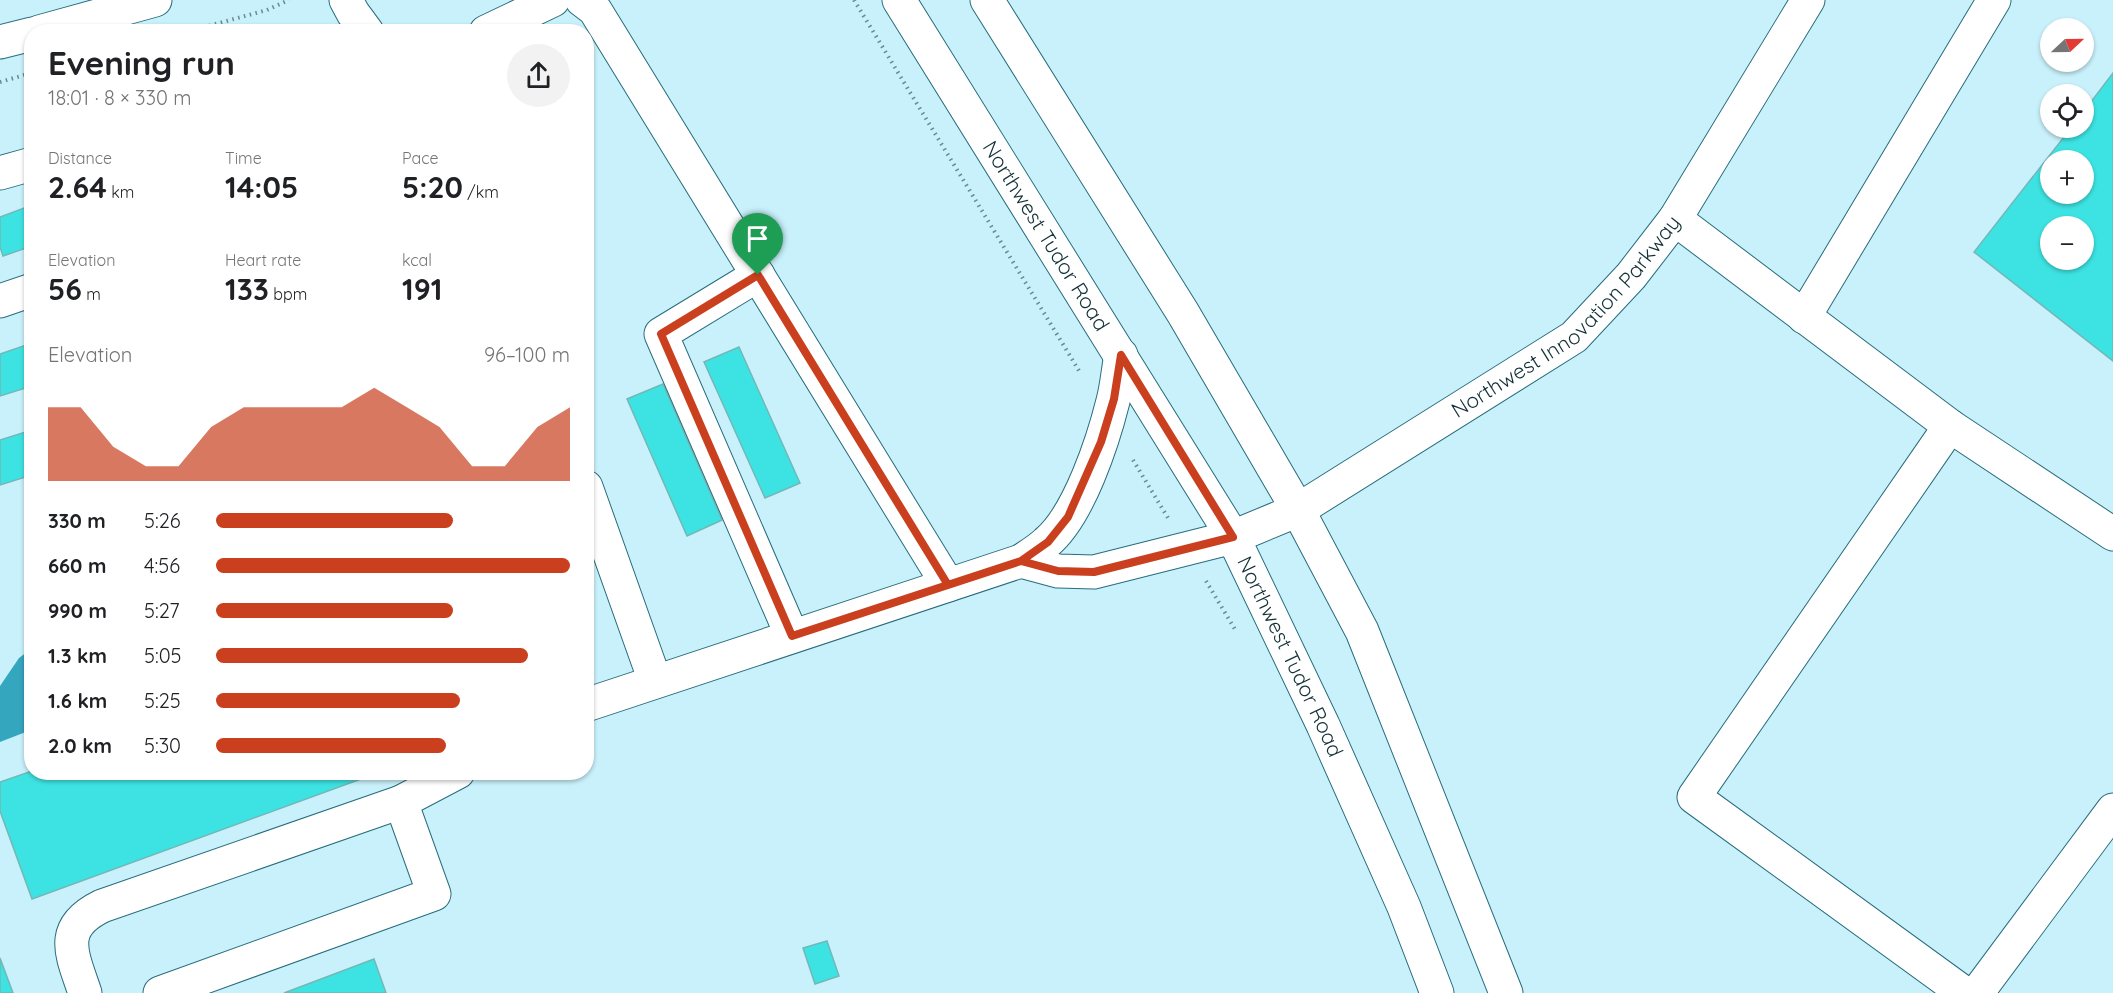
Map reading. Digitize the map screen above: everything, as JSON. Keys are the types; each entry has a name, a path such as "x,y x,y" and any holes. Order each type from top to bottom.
{"street":[{"path":"68,24 154,0"},
{"path":"346,0 361,24"},
{"path":"503,24 553,0"},
{"path":"582,0 595,10 948,585"},
{"name":"Northwest Tudor Road","path":"899,0 1233,537 1323,725 1404,907 1437,993"},
{"path":"987,0 1183,313 1298,510 1362,631 1506,993"},
{"name":"Northwest Innovation Parkway","path":"1021,561 1058,571 1094,572 1233,537 1298,510 1574,337 1632,276 1675,219 1808,0"},
{"path":"1804,317 1994,0"},
{"path":"0,42 24,35"},
{"path":"0,173 24,166"},
{"path":"1675,219 1950,426 2113,534"},
{"path":"758,275 661,334 792,636"},
{"path":"0,300 24,292"},
{"path":"594,702 1021,561 1048,542 1068,517 1082,488 1108,419 1114,399 1121,355"},
{"path":"1950,426 1694,796 1964,993"},
{"path":"594,509 655,681"},
{"path":"85,993 70,940 76,924 88,913 102,906 401,802 443,780"},
{"path":"160,993 434,894 401,802"},
{"path":"1977,993 2113,810"}],"path":[{"path":"215,24 267,10 289,0"},
{"path":"854,0 1241,640"},
{"path":"0,82 24,76"}],"water":[{"path":"24,654 24,733 0,742 0,686"}],"building":[{"path":"2113,73 2113,361 1974,252 2040,168 2040,204 2094,204 2094,150 2054,150 2063,138 2094,138 2094,98"},
{"path":"24,208 24,249 3,256 0,247 0,217"},
{"path":"24,346 24,388 0,396 0,354"},
{"path":"739,347 800,483 765,498 704,362"},
{"path":"663,384 722,520 687,536 627,399"},
{"path":"24,432 24,478 0,485 0,440"},
{"path":"24,774 24,780 358,780 32,899 0,811 0,782"},
{"path":"827,941 839,976 815,984 803,948"},
{"path":"0,958 13,993 0,993"},
{"path":"374,959 386,993 284,993"}],"route":[{"path":"758,275 661,334 792,636 948,585 1021,561 1058,571 1094,572 1233,537 1121,355 1114,399 1101,442 1068,517 1048,542 1021,561 948,585 758,275"}]}
